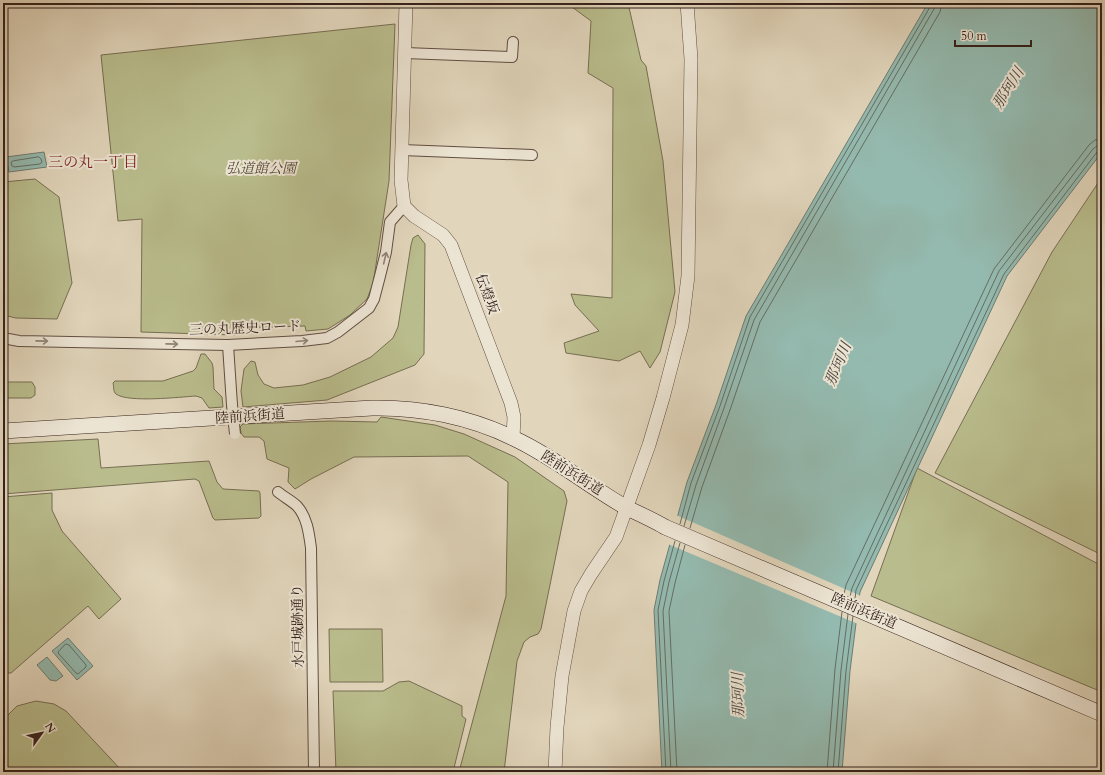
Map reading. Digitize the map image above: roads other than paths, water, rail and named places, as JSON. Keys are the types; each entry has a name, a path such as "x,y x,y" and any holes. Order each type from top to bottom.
{"main road":[{"name":"陸前浜街道","path":"3,431 392,407 445,415 487,427 513,438 548,457 627,507 665,527 1102,714"}],"street":[{"path":"404,206 401,180 406,3"},
{"path":"555,772 557,727 562,676 574,610 581,591 616,537 649,445 682,325 688,276 691,59 687,3"},
{"path":"405,52 512,57 513,42"},
{"path":"402,150 532,155"},
{"name":"三の丸歴史ロード","path":"3,338 19,341 228,345 302,341 327,338 338,332 369,308 374,299 386,252 390,222 404,206"},
{"name":"伝燈坂","path":"404,206 414,216 443,235 451,245 511,403 514,417 513,438"},
{"path":"228,345 235,435"},
{"name":"水戸城跡通り","path":"278,492 296,506 303,514 309,529 311,548 314,772"}],"water":[{"name":"那珂川","path":"928,3 1102,3 1102,152 1007,276 860,592 850,671 842,772 662,772 654,610 660,580 687,482 716,405 746,316"},
{"path":"44,152 47,167 9,172 6,157"},
{"path":"68,638 93,666 77,680 52,651"},
{"path":"47,657 63,676 56,681 50,680 37,665"}],"district":[{"name":"三の丸一丁目","path":"93,162"}],"park label":[{"name":"弘道館公園","path":"261,168"}]}
